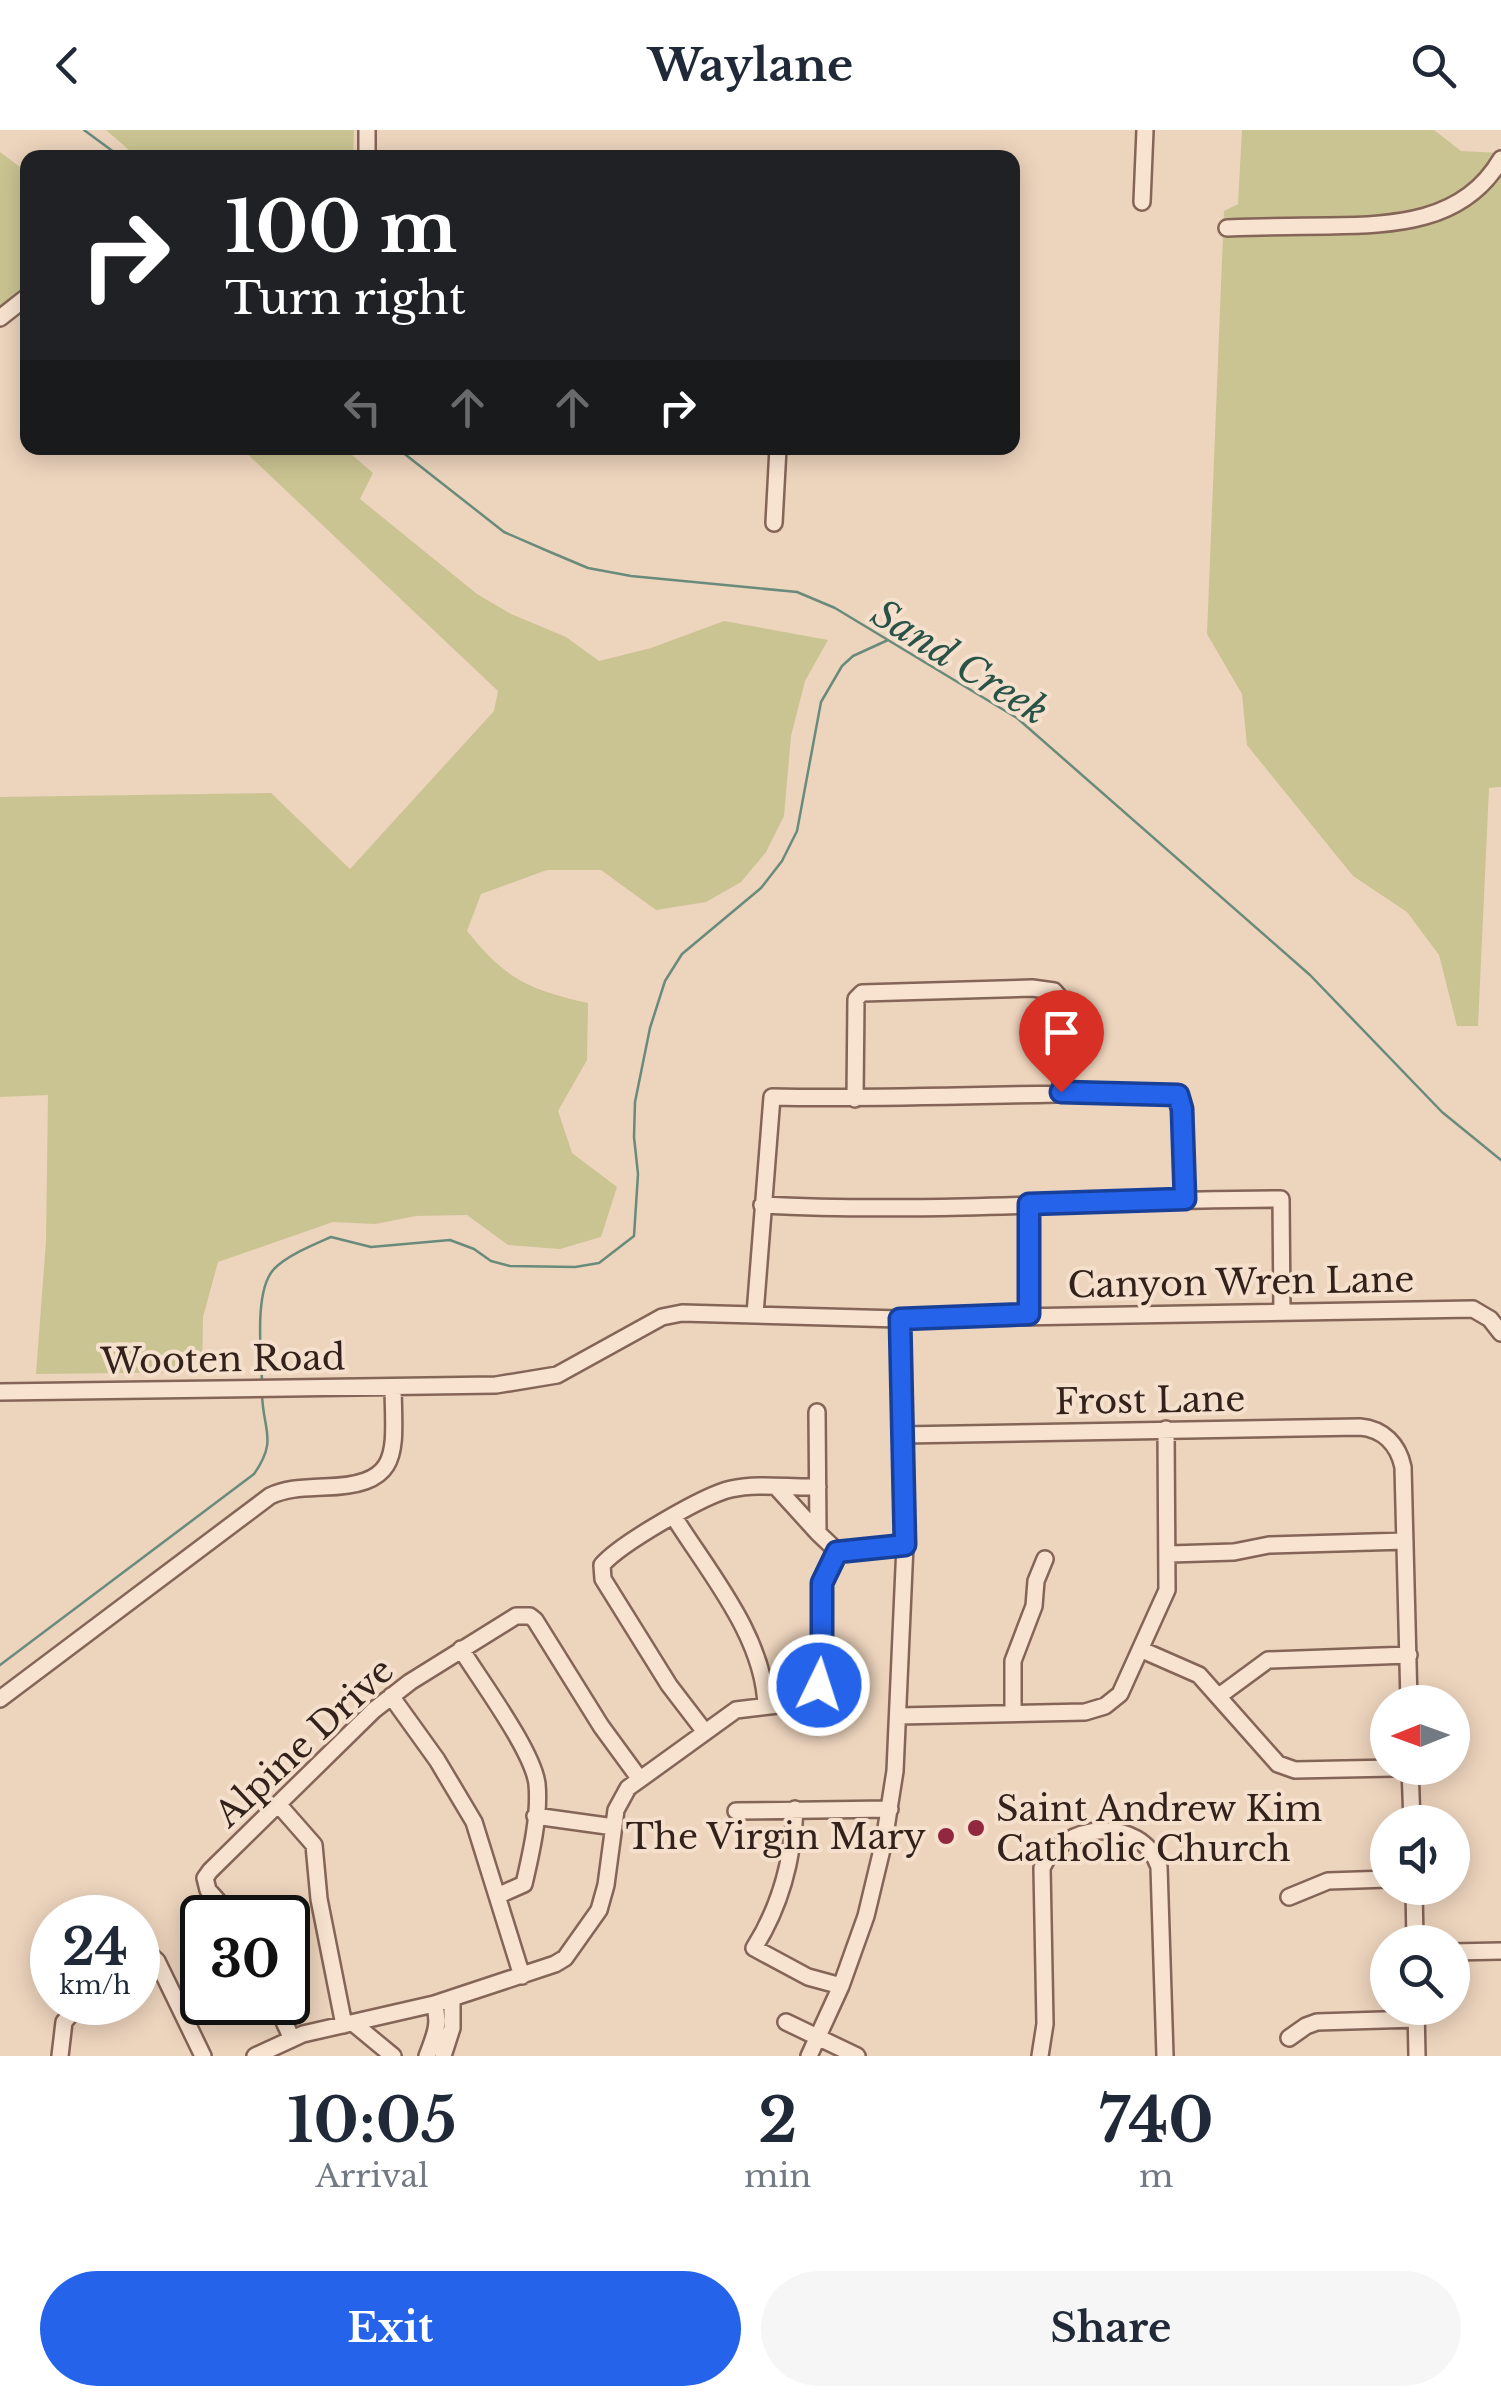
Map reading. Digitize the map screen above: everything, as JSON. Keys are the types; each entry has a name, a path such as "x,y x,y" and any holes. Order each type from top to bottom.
{"street":[{"path":"1142,202 1145,130"},
{"path":"1227,228 1405,223 1445,210 1476,190 1501,159"},
{"path":"0,318 20,302"},
{"path":"774,523 778,455"},
{"path":"854,1099 856,999 862,993 956,989 1054,991 1060,998 1061,1092"},
{"path":"755,1314 772,1097 854,1099 1061,1092 1178,1095 1182,1109 1185,1199"},
{"path":"762,1205 862,1209 1281,1199 1282,1312"},
{"path":"1029,1204 1029,1314"},
{"name":"Canyon Wren Lane","path":"448,1385 496,1385 557,1375 662,1317 682,1313 900,1319 1473,1309 1501,1333"},
{"path":"809,2056 841,1986 866,1916 890,1809 899,1716 905,1545 900,1319"},
{"name":"Wooten Road","path":"0,1392 448,1385"},
{"path":"0,1699 270,1496 289,1489 354,1486 373,1480 392,1454 393,1387"},
{"path":"817,1412 818,1533"},
{"name":"Frost Lane","path":"902,1435 1360,1427 1380,1431 1393,1444 1403,1467 1405,1542"},
{"path":"899,1716 1085,1712 1105,1706 1120,1694 1167,1590 1170,1554 1166,1429"},
{"path":"704,1732 659,1669 601,1572 607,1558 720,1492 748,1487 818,1487"},
{"path":"778,1489 837,1552"},
{"path":"674,1517 741,1625 764,1679 766,1706"},
{"path":"1170,1554 1234,1552 1268,1545 1405,1542 1409,1685"},
{"path":"837,1552 905,1545"},
{"path":"255,2056 292,2038 452,1999 566,1958 594,1920 606,1885 623,1794 639,1778 736,1710 817,1698 822,1675 822,1583 837,1552"},
{"path":"1013,1713 1013,1662 1034,1606 1036,1581 1045,1559"},
{"name":"Alpine Drive","path":"212,1895 205,1878 329,1751 392,1696 516,1616 530,1616 639,1778"},
{"path":"461,1650 529,1760 537,1782 524,1884 498,1896"},
{"path":"1142,1650 1191,1670 1271,1758 1287,1768 1370,1768"},
{"path":"1218,1696 1268,1660 1408,1655"},
{"path":"392,1696 474,1822 522,1976"},
{"path":"278,1804 314,1845 319,1898 349,2024 393,2056"},
{"path":"795,1809 788,1861 775,1910 754,1948 808,1977 841,1986"},
{"path":"736,1811 890,1809"},
{"path":"535,1816 614,1827"},
{"path":"1040,2056 1045,2024 1042,1868 1062,1842 1072,1836 1100,1833 1152,1841 1161,1878 1165,2056"},
{"path":"1289,1897 1328,1882 1370,1880"},
{"path":"1470,1952 1501,1951"},
{"path":"160,1966 203,2056"},
{"path":"443,2056 452,2028 452,1999"},
{"path":"426,2056 437,2028 434,2004"},
{"path":"1289,2038 1317,2022 1370,2017"},
{"path":"786,2022 857,2056"},
{"path":"60,2056 64,2025"},
{"path":"286,2025 292,2038"},
{"path":"1416,2025 1417,2056"}],"shaded area":[{"path":"106,130 354,130 353,150 129,150"},
{"path":"1242,130 1434,130 1461,151 1501,153 1501,787 1489,788 1478,1026 1457,1026 1439,955 1407,912 1353,876 1247,745 1242,694 1207,634 1224,211 1238,204"},
{"path":"0,152 20,167 20,301 0,315"},
{"path":"248,455 352,455 373,473 360,499 477,594 511,614 566,637 599,661 651,648 724,621 828,640 805,681 791,736 784,816 766,852 741,882 706,902 656,910 601,870 547,870 481,894 467,931 494,961 533,987 588,1003 587,1060 558,1111 572,1153 617,1187 601,1237 560,1249 508,1245 467,1215 416,1216 375,1224 333,1222 218,1262 203,1317 202,1372 36,1374 46,1241 48,1095 0,1097 0,797 271,793 350,869 494,711 498,691"}],"waterway":[{"name":"Sand Creek","path":"84,130 111,150"},
{"name":"Sand Creek","path":"406,455 504,532 588,568 631,576 797,592 835,608 1017,718 1310,975 1442,1112 1501,1160"},
{"path":"262,1381 260,1322 268,1279 286,1259 331,1237 371,1247 450,1240 510,1266 575,1267 599,1263 634,1236 638,1174 635,1102 650,1028 665,981 682,954 761,888 782,861 797,831 821,702 842,666 853,656 888,640"},
{"path":"0,1665 254,1474 267,1444 262,1394"}],"place":[{"name":"Saint Andrew Kim Catholic Church","path":"976,1828"},
{"name":"The Virgin Mary","path":"946,1836"}],"route":[{"path":"819,1685 822,1583 837,1552 905,1545 900,1319 1029,1314 1029,1204 1185,1199 1182,1109 1178,1095 1061,1092"}]}
